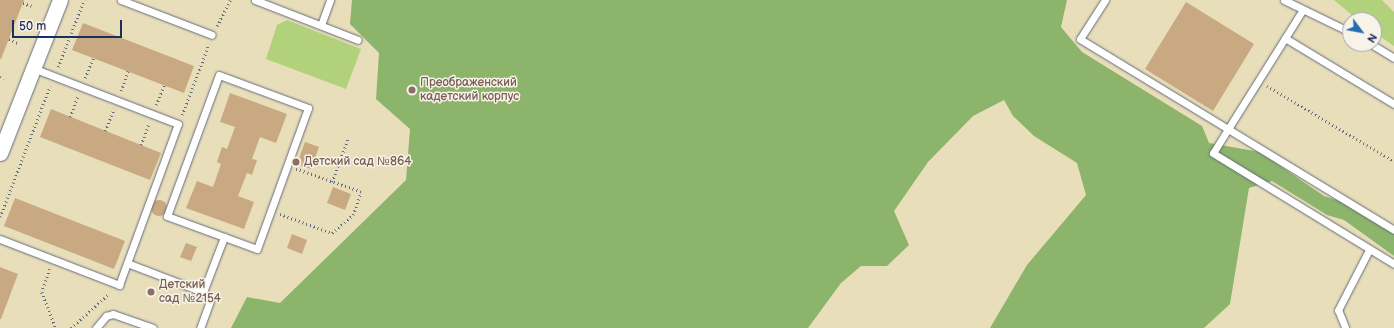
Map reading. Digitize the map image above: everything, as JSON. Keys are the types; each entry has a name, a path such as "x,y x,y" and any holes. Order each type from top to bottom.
{"street":[{"path":"0,153 60,0"}],"lane":[{"path":"121,0 212,35"},
{"path":"255,0 358,40"},
{"path":"321,25 330,0"},
{"path":"1105,0 1080,39 1394,230"},
{"path":"1284,0 1302,11 1342,28"},
{"path":"1302,11 1213,153 1394,264"},
{"path":"1285,38 1394,104"},
{"path":"1382,51 1394,58"},
{"path":"0,239 119,285 178,124 34,68"},
{"path":"219,75 308,108 271,210 257,249 167,216 219,75"},
{"path":"203,292 224,237"},
{"path":"1346,327 1338,310 1369,250"},
{"path":"127,263 203,292 210,301 200,328"},
{"path":"96,328 106,316 113,314 153,328"}],"path":[{"path":"0,217 84,0"},
{"path":"178,124 212,35 230,0"},
{"path":"23,3 32,6"},
{"path":"9,39 18,43"},
{"path":"0,77 4,79"},
{"path":"1258,81 1394,161"},
{"path":"332,182 348,138"},
{"path":"271,210 332,232 353,215 361,192 287,165"},
{"path":"53,260 42,292 56,328"},
{"path":"71,328 119,285"}],"green space":[{"path":"352,0 1067,0 1061,27 1082,52 1202,126 1209,143 1260,152 1324,196 1346,203 1394,233 1394,256 1344,220 1327,215 1272,181 1249,188 1230,304 1204,328 990,328 1027,265 1086,195 1077,163 1034,136 1013,116 1004,100 973,116 928,162 894,211 909,245 887,266 861,266 841,283 808,328 231,328 247,297 280,303 406,180 410,129 376,99 379,53 350,24"},
{"path":"1334,0 1382,0 1394,12 1394,46 1382,38 1382,12 1348,12"},
{"path":"287,20 361,49 346,89 266,59 277,25"}],"building":[{"path":"0,0 24,0 1,59 0,59"},
{"path":"1186,2 1254,44 1213,111 1145,69"},
{"path":"83,23 194,66 184,93 72,50"},
{"path":"230,93 287,114 276,143 260,137 252,159 257,160 252,175 247,173 238,196 254,202 244,229 186,208 197,181 213,187 221,164 217,162 222,147 227,149 235,127 220,122"},
{"path":"51,109 161,153 150,180 40,137"},
{"path":"305,142 319,147 311,169 297,164"},
{"path":"333,187 351,194 345,210 327,203"},
{"path":"15,198 125,241 114,269 4,226"},
{"path":"159,200 166,205 167,208 162,215 159,216 152,211 151,208 156,201"},
{"path":"292,234 307,240 302,254 287,248"},
{"path":"186,243 197,247 191,261 180,257"},
{"path":"0,267 18,274 1,319 0,319"}],"place":[{"name":"Преображенский кадетский корпус","path":"412,90"},
{"name":"Детский сад №864","path":"296,162"},
{"name":"Детский сад №2154","path":"151,292"}]}
